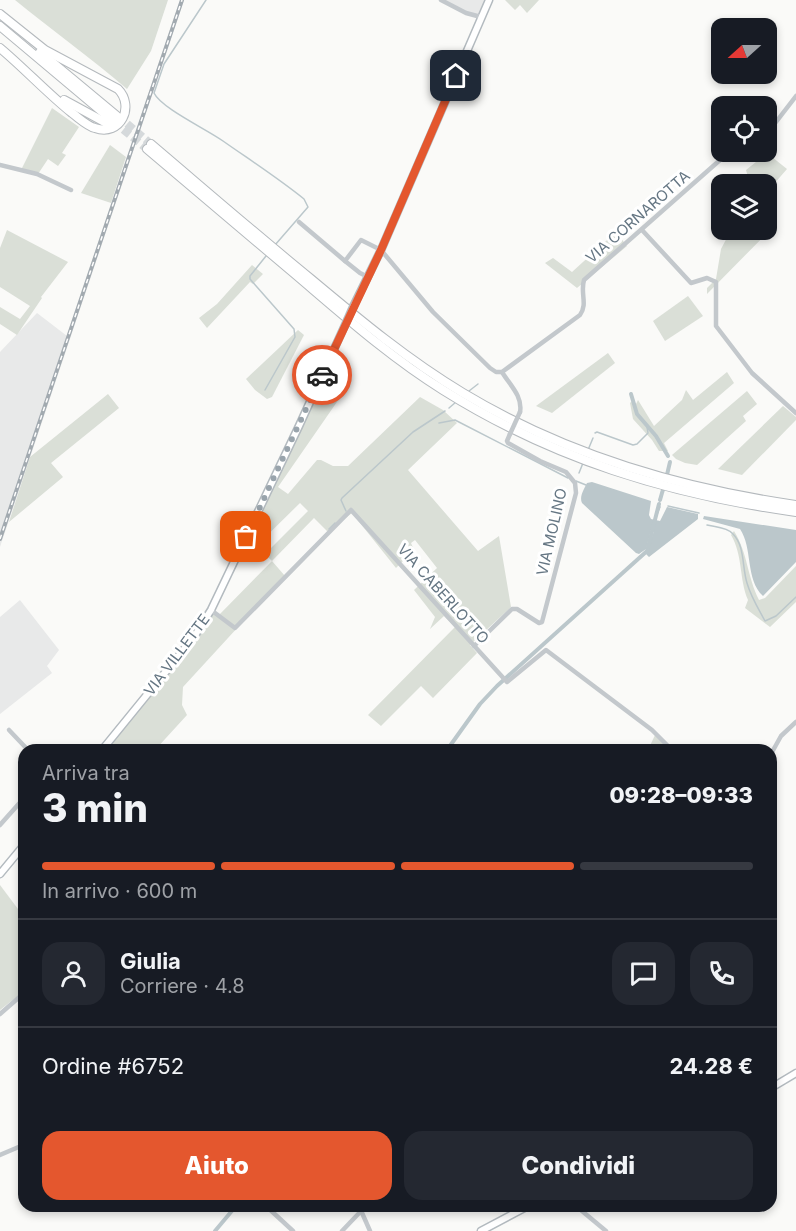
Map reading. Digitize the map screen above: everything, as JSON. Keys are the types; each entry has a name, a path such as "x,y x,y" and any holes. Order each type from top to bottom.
{"highway":[{"path":"0,16 45,50 118,89 125,99 125,113 121,122 106,129 96,129 54,99 0,48"},
{"path":"0,16 114,120"},
{"path":"0,26 114,120"},
{"path":"40,84 70,105 114,120"},
{"path":"796,505 705,489 630,469 556,441 471,398 421,366 372,330 147,148 390,353 443,390 509,427 576,458 643,481 717,500 796,512"}],"street":[{"path":"441,0 466,13 482,17"},
{"name":"VIA VILLETTE","path":"107,744 194,637 211,610 381,250 489,0"},
{"path":"777,121 796,96"},
{"name":"VIA CORNAROTTA","path":"499,372 579,315 584,306 582,285 584,280 718,162"},
{"path":"0,165 37,174 72,190"},
{"path":"299,222 360,273 368,277"},
{"path":"642,230 691,284 707,278 716,282 716,326 752,373 796,413"},
{"path":"345,261 362,240 381,250"},
{"name":"VIA MOLINO","path":"381,250 433,312 499,372 517,394 520,412 508,443 566,472 575,483 576,493 542,622 517,609 512,609 474,646"},
{"name":"VIA CABERLOTTO","path":"211,610 235,628 351,510 505,680 547,650 652,730 666,744"},
{"path":"776,744 781,736 796,722"},
{"path":"9,730 22,744"},
{"path":"0,825 18,805"},
{"path":"0,874 18,852"},
{"path":"0,1014 18,998"},
{"path":"777,1084 796,1073"},
{"path":"0,1155 18,1147"},
{"path":"272,1212 293,1231"},
{"path":"342,1231 357,1212"},
{"path":"362,1212 370,1231"},
{"path":"481,1231 517,1212"},
{"path":"583,1212 606,1231"}],"shaded area":[{"path":"15,0 168,0 151,51 127,89"},
{"path":"180,0 184,0 0,547 0,352 37,313 67,336"},
{"path":"439,0 488,0 480,19"},
{"path":"505,0 539,0 527,13 520,5 515,10"},
{"path":"52,108 79,127 62,153 66,155 58,166 48,159 38,174 21,170"},
{"path":"110,145 126,157 111,203 81,193"},
{"path":"777,161 787,169 777,180 777,174 747,174 746,170 756,162"},
{"path":"7,230 68,262 41,297 17,335 0,324 0,307 20,319 30,306 0,287 0,248"},
{"path":"616,232 627,246 577,288 545,263 553,258 572,272"},
{"path":"726,240 760,240 707,294 707,288 716,279 721,249"},
{"path":"252,265 263,274 253,284 250,282 207,328 199,318 217,304"},
{"path":"688,296 703,316 665,341 653,321"},
{"path":"298,330 304,335 272,397 267,399 246,379"},
{"path":"608,353 615,363 552,413 536,406"},
{"path":"727,372 734,383 664,443 668,451 659,451 633,419 630,403 634,399 635,406 638,400 654,426 682,400 686,390 693,400"},
{"path":"319,385 339,399 278,487 288,494 317,460 333,466 348,466 420,397 443,410 457,423 408,470 478,551 499,536 511,607 470,645 477,653 433,698 421,686 381,726 368,715 455,627 444,616 430,629 435,617 414,590 437,568 415,540 411,543 414,550 396,568 352,513 328,532 314,518 272,561 265,554 308,511 300,503 245,557 240,555"},
{"path":"747,391 757,404 743,416 746,421 697,465 685,463 672,455"},
{"path":"108,394 119,408 51,463 63,477 9,522 30,457"},
{"path":"783,406 796,417 796,420 742,475 718,469"},
{"path":"592,482 651,501 649,515 651,519 660,521 667,507 698,514 698,519 649,557 646,554 654,531 651,530 646,549 639,554 636,553 582,503 581,496 587,483"},
{"path":"704,516 796,530 796,562 763,596 754,581 747,545 740,529 703,519"},
{"path":"734,531 759,600 765,598 796,566 796,602 770,627 745,608 748,600 735,543 731,535"},
{"path":"272,561 285,576 183,687 182,705 187,715 160,744 110,744 213,610 219,615"},
{"path":"20,600 59,650 47,666 52,673 0,714 0,617"},
{"path":"655,735 665,744 651,744"},
{"path":"0,885 18,909 18,996 0,1010"}],"waterway":[{"path":"206,0 164,64 154,93 175,112 223,141 304,199 308,207 275,245"},
{"path":"265,390 295,337 294,329 250,279 266,256"},
{"path":"469,391 478,384"},
{"path":"631,394 637,414 656,436 668,456"},
{"path":"449,408 456,402"},
{"path":"346,511 342,498 413,432 445,411"},
{"path":"439,423 455,420 568,478"},
{"path":"595,433 633,445 648,433 647,427"},
{"path":"588,450 593,438"},
{"path":"666,479 670,462"},
{"path":"579,473 583,463"},
{"path":"576,481 586,485"},
{"path":"660,500 664,486"},
{"path":"451,744 480,704 497,686 647,551 659,504"},
{"path":"668,506 699,513"},
{"path":"656,517 660,507"},
{"path":"329,529 335,523"},
{"path":"707,525 727,530 737,539 740,544 745,577 765,621 776,616 796,597"},
{"path":"215,1231 231,1212"}],"tunnel":[{"path":"118,116 151,144"},
{"path":"114,122 147,149"}],"railway":[{"path":"0,539 182,0"}],"way so far":[{"path":"246,537 322,375"}],"route":[{"path":"322,375 381,250 456,76"}]}
